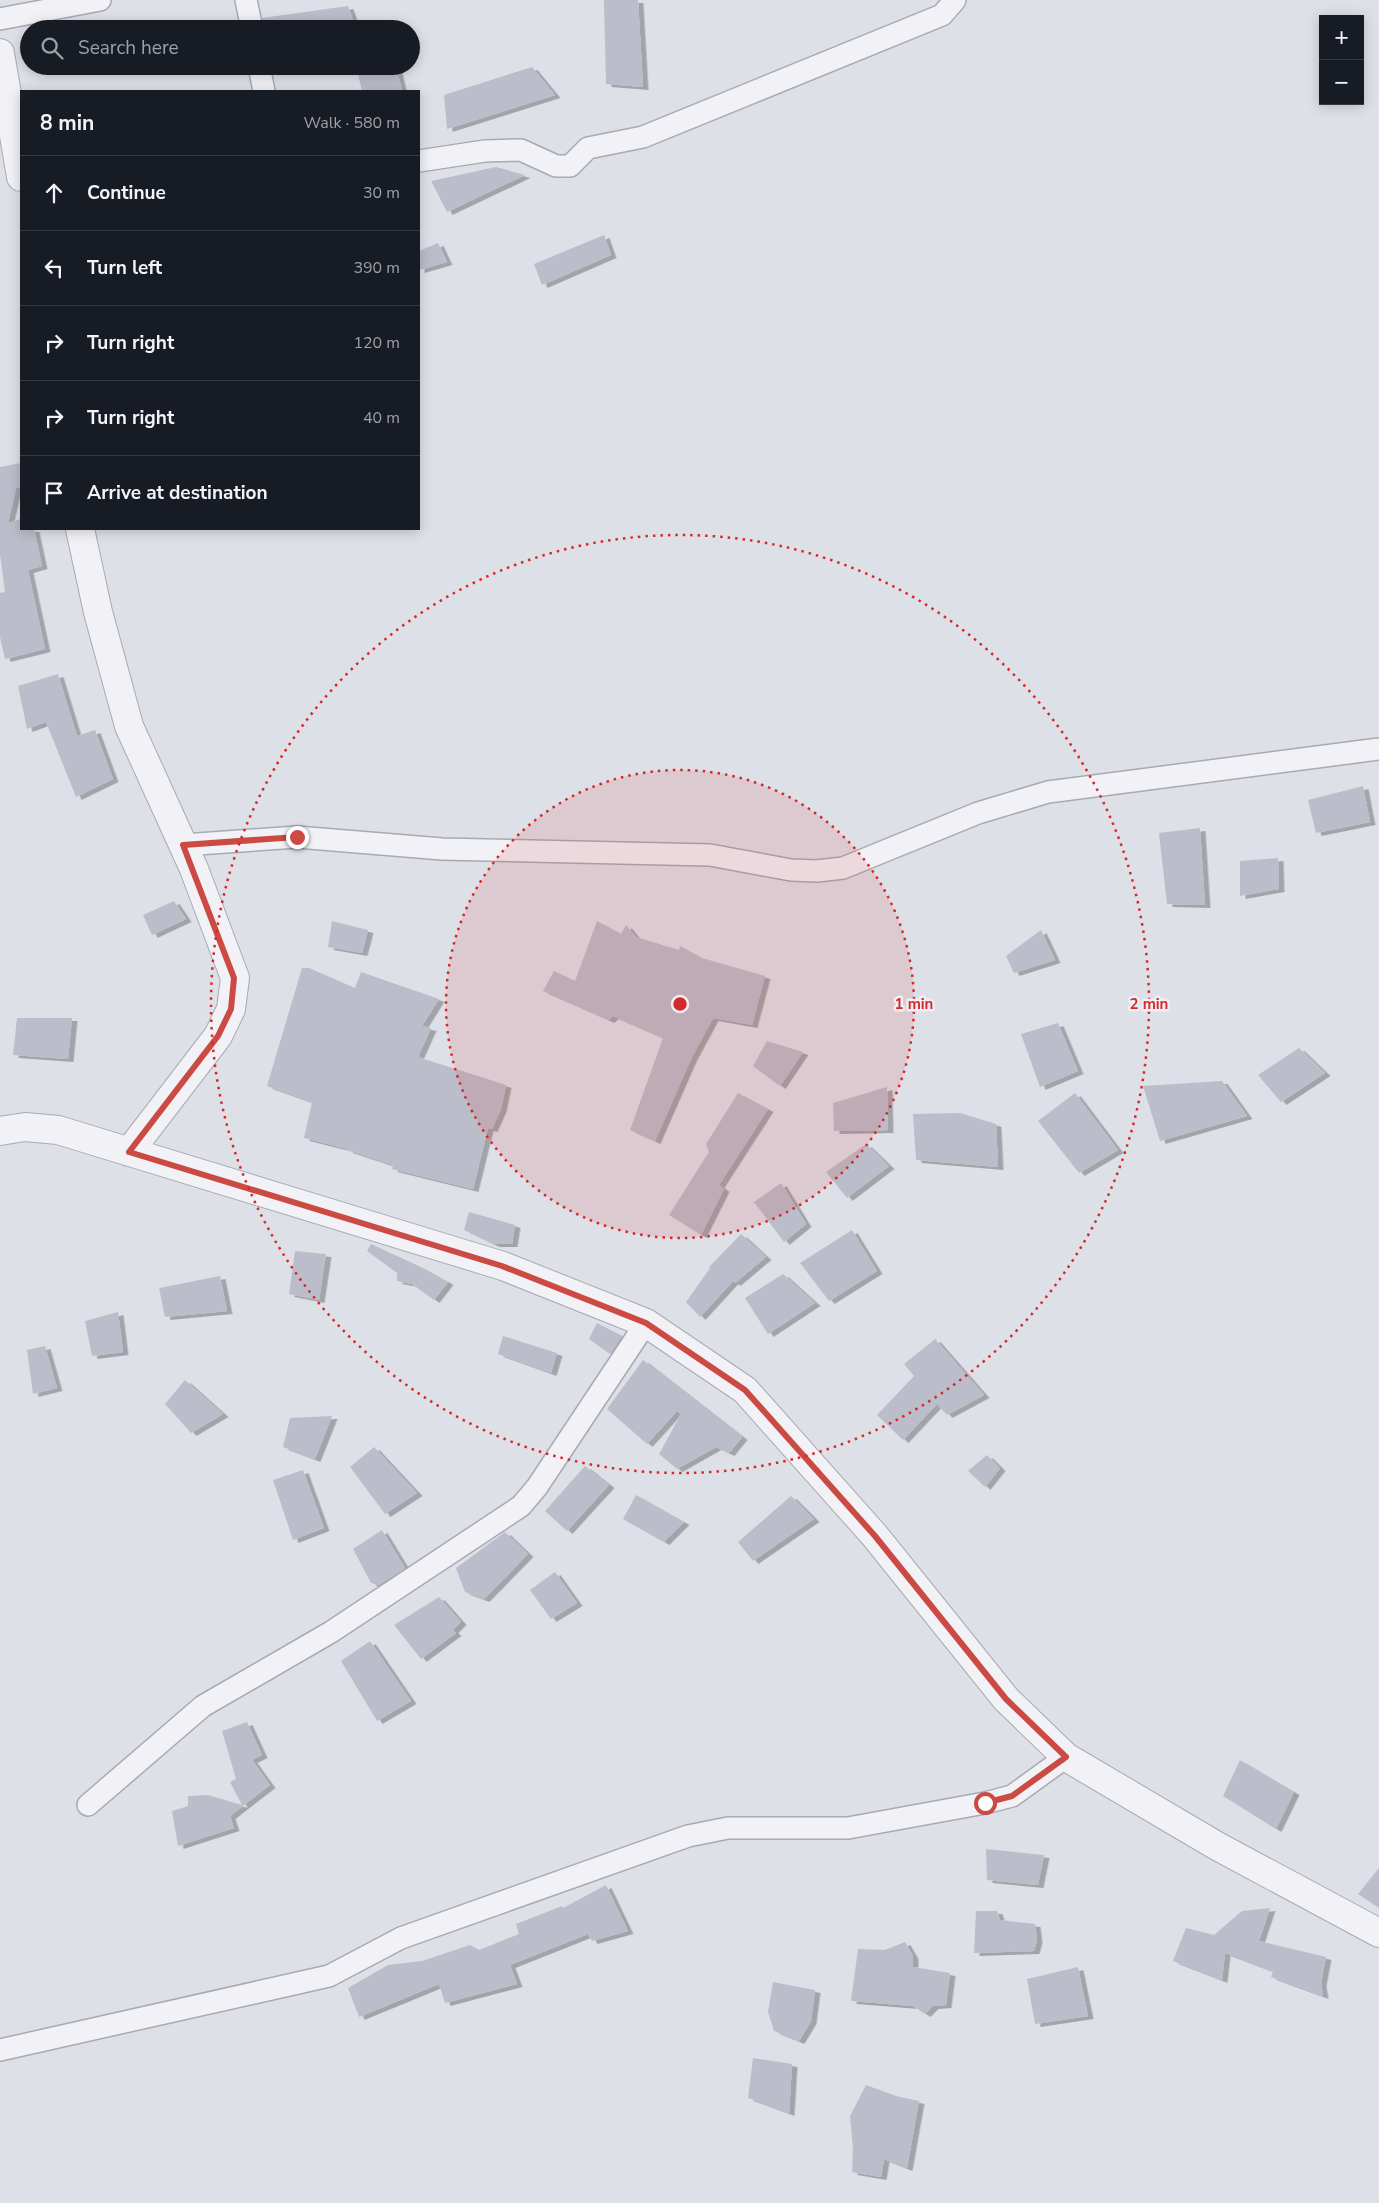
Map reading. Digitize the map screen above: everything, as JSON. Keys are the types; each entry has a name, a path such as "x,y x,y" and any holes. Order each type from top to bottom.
{"street":[{"path":"0,19 100,0"},
{"path":"246,0 250,20"},
{"path":"420,162 485,151 521,150 556,166 570,166 588,148 643,137 942,15 955,0"},
{"path":"0,53 20,171"},
{"path":"261,75 264,90"},
{"path":"80,530 98,612 129,726 183,845 234,978 231,1009 218,1036 129,1152"},
{"path":"183,845 297,837 442,849 710,854 791,870 817,871 843,868 978,813 1048,792 1379,749"},
{"path":"0,1131 25,1127 58,1130 502,1266 646,1323 745,1390 875,1536 1006,1699 1066,1757 1217,1846 1379,1933"},
{"path":"88,1805 203,1706 332,1632 521,1506 537,1487 646,1323"},
{"path":"0,2050 329,1976 401,1938 688,1836 728,1828 848,1828 985,1803 1012,1796 1066,1757"}],"building":[{"path":"604,0 638,0 643,87 606,84"},
{"path":"348,6 353,20 262,20 262,18"},
{"path":"532,67 555,95 447,129 444,95"},
{"path":"358,75 398,75 402,90 362,90"},
{"path":"496,167 525,175 447,212 431,181"},
{"path":"604,235 611,255 542,285 534,264"},
{"path":"438,243 447,262 420,270 420,251"},
{"path":"20,463 20,487 16,488 8,523 20,519 20,530 34,530 42,566 28,570 45,649 5,659 0,637 0,593 5,592 0,554 0,467"},
{"path":"58,674 77,736 95,730 113,779 76,797 46,722 27,729 18,686"},
{"path":"1363,786 1370,822 1316,833 1308,800"},
{"path":"1200,828 1205,905 1167,904 1159,833"},
{"path":"1278,858 1279,889 1240,896 1240,861"},
{"path":"174,901 186,919 152,935 143,915"},
{"path":"332,921 368,930 362,953 328,947"},
{"path":"597,921 621,934 626,925 636,937 679,950 680,946 702,958 765,976 752,1025 713,1018 691,1059 655,1141 630,1130 663,1038 613,1016 609,1020 543,991 554,971 575,981"},
{"path":"1041,930 1055,960 1014,973 1006,956"},
{"path":"302,968 309,968 355,988 361,972 439,999 422,1026 431,1028 418,1057 506,1085 501,1109 492,1129 488,1128 473,1189 392,1169 393,1165 348,1149 304,1138 312,1102 267,1086"},
{"path":"17,1018 72,1018 68,1059 13,1055"},
{"path":"1058,1023 1078,1071 1040,1087 1021,1034"},
{"path":"767,1041 803,1052 780,1086 753,1066"},
{"path":"1299,1048 1325,1073 1281,1102 1258,1075"},
{"path":"1222,1081 1247,1116 1160,1141 1143,1086"},
{"path":"887,1087 888,1130 834,1131 833,1103"},
{"path":"738,1093 768,1109 719,1185 724,1189 701,1235 669,1215 709,1152 706,1144"},
{"path":"1075,1093 1118,1150 1079,1173 1038,1121"},
{"path":"960,1113 996,1124 998,1167 916,1160 913,1114"},
{"path":"866,1144 889,1166 847,1198 826,1172"},
{"path":"781,1183 806,1224 784,1242 754,1202"},
{"path":"469,1212 515,1225 512,1244 494,1244 464,1230"},
{"path":"852,1230 877,1271 829,1301 800,1263"},
{"path":"741,1234 766,1257 735,1283 733,1281 700,1317 686,1302 709,1267"},
{"path":"371,1244 448,1282 434,1300 412,1284 397,1281 397,1273 367,1251"},
{"path":"295,1251 326,1254 319,1300 289,1294"},
{"path":"783,1274 815,1303 768,1334 745,1298"},
{"path":"220,1276 227,1311 165,1317 159,1288"},
{"path":"118,1312 123,1352 92,1356 85,1321"},
{"path":"597,1323 622,1336 610,1354 589,1339"},
{"path":"503,1336 557,1353 551,1373 498,1354"},
{"path":"935,1339 984,1395 947,1415 937,1404 903,1440 877,1415 914,1376 904,1364"},
{"path":"45,1346 57,1388 33,1394 27,1350"},
{"path":"643,1360 742,1437 729,1453 716,1447 677,1469 659,1454 681,1414 677,1411 647,1444 607,1409"},
{"path":"185,1380 223,1414 191,1433 165,1404"},
{"path":"332,1416 315,1459 283,1447 290,1418"},
{"path":"374,1447 417,1493 385,1514 350,1467"},
{"path":"987,1455 1000,1468 985,1487 968,1471"},
{"path":"585,1466 609,1485 567,1531 545,1511"},
{"path":"303,1470 324,1528 293,1540 273,1480"},
{"path":"636,1495 684,1522 664,1542 623,1519"},
{"path":"791,1496 814,1519 753,1561 738,1542"},
{"path":"382,1530 405,1568 379,1585 371,1583 353,1549"},
{"path":"505,1532 528,1554 484,1599 465,1592 456,1568"},
{"path":"555,1572 577,1603 551,1619 530,1590"},
{"path":"439,1597 461,1622 453,1630 456,1633 421,1659 394,1625"},
{"path":"370,1641 411,1701 377,1721 341,1661"},
{"path":"247,1722 262,1755 252,1760 270,1785 230,1816 234,1828 178,1846 172,1811 188,1806 188,1796 208,1795 242,1805 230,1782 236,1779 222,1731"},
{"path":"1240,1760 1294,1792 1276,1829 1223,1796"},
{"path":"986,1849 1044,1855 1038,1885 987,1880"},
{"path":"1379,1868 1379,1908 1358,1894"},
{"path":"606,1885 628,1931 592,1941 588,1934 510,1965 517,1984 445,2003 439,1984 359,2017 348,1988 388,1965 422,1961 470,1945 479,1950 519,1934 516,1924 562,1906 563,1908"},
{"path":"1270,1908 1259,1941 1326,1957 1321,1983 1323,1996 1271,1977 1273,1971 1225,1953 1222,1980 1173,1961 1186,1928 1214,1935 1242,1911"},
{"path":"976,1911 997,1911 1000,1920 1035,1924 1037,1940 1034,1951 974,1953"},
{"path":"905,1942 913,1956 913,1967 950,1973 946,2005 933,2006 925,2014 913,2006 851,2001 858,1949 885,1950"},
{"path":"1078,1967 1088,2016 1035,2024 1027,1979"},
{"path":"773,1982 815,1990 811,2021 799,2041 774,2031 768,2012"},
{"path":"753,2058 792,2064 789,2113 748,2098"},
{"path":"866,2085 896,2096 919,2101 907,2168 884,2159 881,2177 852,2172 853,2148 850,2116"}],"route":[{"path":"297,837 183,845 194,869 234,978 231,1009 218,1036 129,1152 502,1266 646,1323 745,1390 875,1536 1006,1699 1066,1757 1012,1796 985,1803"}]}
